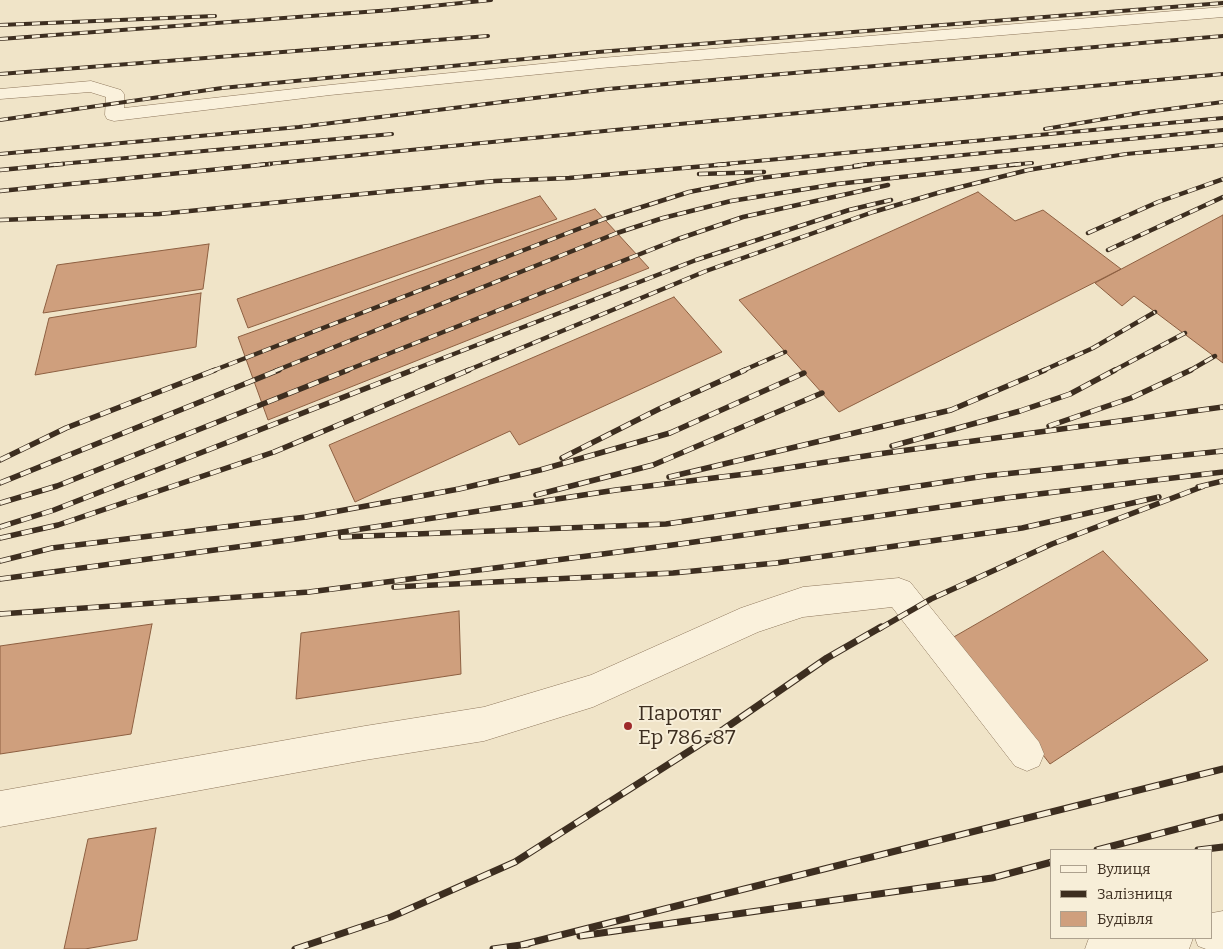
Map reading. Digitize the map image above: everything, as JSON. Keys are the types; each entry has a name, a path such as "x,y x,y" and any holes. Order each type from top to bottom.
{"lane":[{"path":"0,94 91,86 115,94 114,115 330,90 601,63 1223,12"},
{"path":"0,810 365,743 484,724 593,692 752,619 803,602 899,592 1027,754"},
{"path":"1104,949 1168,939"}],"building":[{"path":"978,192 1015,221 1043,210 1121,269 839,412 739,300"},
{"path":"540,196 557,219 248,328 237,299"},
{"path":"595,209 649,268 268,420 238,337"},
{"path":"1223,215 1223,363 1134,296 1122,306 1095,283"},
{"path":"209,244 203,289 43,313 57,265"},
{"path":"201,293 196,347 35,375 49,318"},
{"path":"674,297 722,352 519,445 510,431 355,502 329,445"},
{"path":"1103,551 1208,660 1050,764 952,638"},
{"path":"459,611 461,674 296,699 301,633"},
{"path":"152,624 131,734 0,754 0,646"},
{"path":"156,828 137,940 85,949 64,949 88,839"}],"railway":[{"path":"0,39 392,10 491,0"},
{"path":"0,120 222,88 598,52 1223,3"},
{"path":"0,25 215,16"},
{"path":"0,74 488,36"},
{"path":"0,154 299,127 608,89 1223,36"},
{"path":"257,165 1223,74"},
{"path":"1045,129 1139,113 1223,102"},
{"path":"714,165 1223,118"},
{"path":"859,165 1223,130"},
{"path":"49,165 392,134"},
{"path":"1056,165 1126,154 1223,145"},
{"path":"1009,165 1032,163"},
{"path":"0,170 63,164"},
{"path":"0,191 270,164"},
{"path":"0,220 159,214 495,181 569,178 729,164"},
{"path":"854,166 872,164"},
{"path":"275,371 617,233 663,218 731,201 837,184 1021,164"},
{"path":"466,371 706,271 873,212 941,192 1028,170 1063,164"},
{"path":"212,371 604,219 689,192 760,178 860,166"},
{"path":"699,174 764,172"},
{"path":"1088,233 1158,202 1223,179"},
{"path":"345,371 678,239 743,217 888,185"},
{"path":"1108,250 1223,197"},
{"path":"410,371 696,260 849,210 891,200"},
{"path":"1042,371 1093,348 1155,312"},
{"path":"1113,371 1185,333"},
{"path":"742,371 785,352"},
{"path":"1190,371 1215,356"},
{"path":"0,460 66,428 215,370"},
{"path":"0,483 279,370"},
{"path":"0,503 57,486 348,370"},
{"path":"0,527 54,510 413,370"},
{"path":"0,538 58,525 274,452 469,370"},
{"path":"562,458 659,409 745,370"},
{"path":"669,477 951,410 1045,370"},
{"path":"892,446 1020,411 1070,394 1115,370"},
{"path":"1049,426 1131,398 1190,371"},
{"path":"0,561 52,548 306,517 459,489 540,470 670,433 804,373"},
{"path":"536,495 653,465 822,393"},
{"path":"0,579 296,539 616,490 762,472 878,454 1223,407"},
{"path":"341,537 666,524 985,476 1223,451"},
{"path":"0,614 309,592 680,544 1005,498 1223,472"},
{"path":"1198,487 1223,481"},
{"path":"879,629 931,599 1052,544 1204,486"},
{"path":"394,587 673,573 776,563 1022,528 1159,497"},
{"path":"295,949 391,917 515,862 724,729 827,658 881,627"},
{"path":"521,945 1223,769"},
{"path":"1101,849 1223,817"},
{"path":"1206,849 1223,847"},
{"path":"580,936 992,878 1050,863"},
{"path":"521,945 528,944"},
{"path":"493,949 521,945"}],"place":[{"name":"Паротяг Ер 786-87","path":"628,726"}]}
